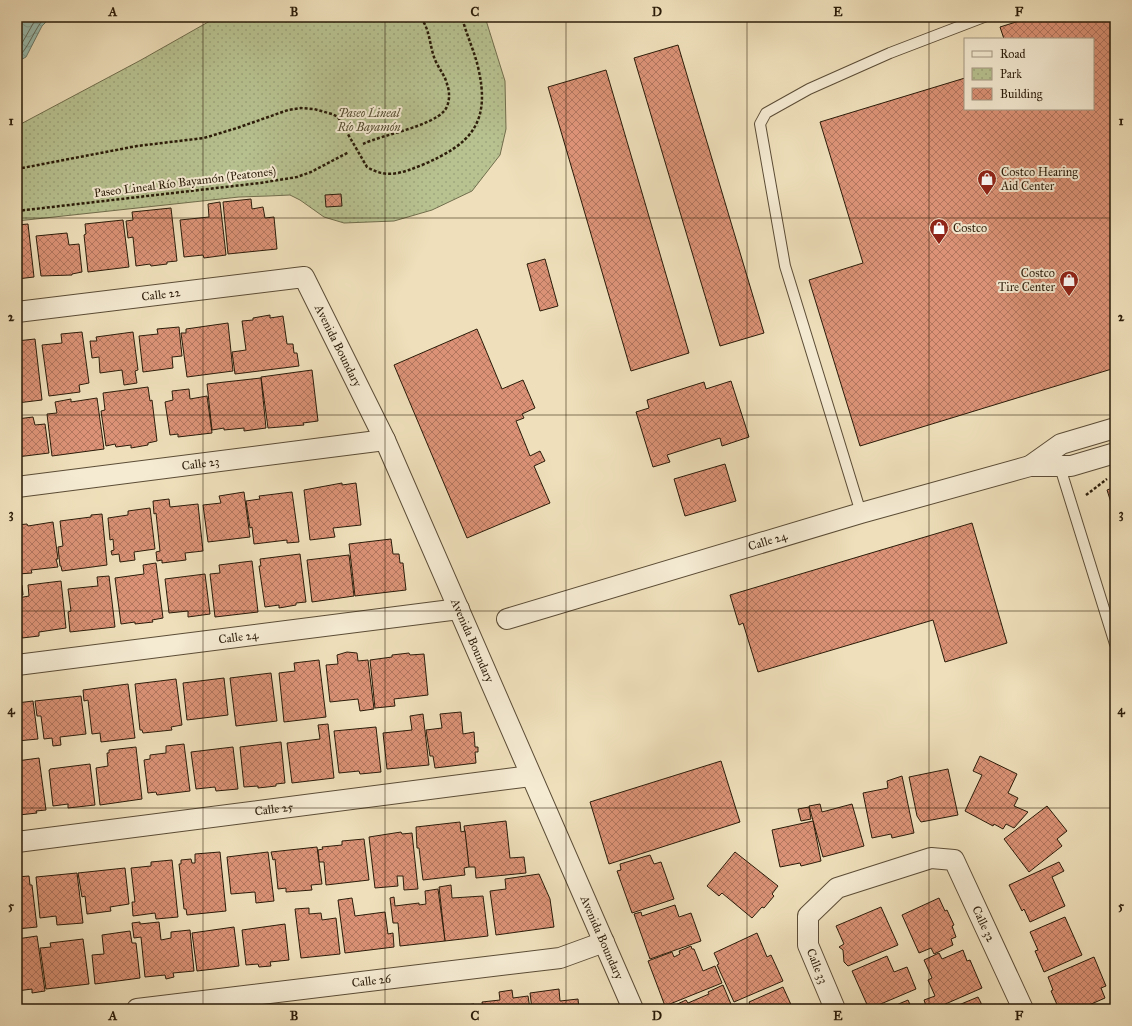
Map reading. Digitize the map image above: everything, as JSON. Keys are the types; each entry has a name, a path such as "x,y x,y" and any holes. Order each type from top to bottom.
{"street":[{"name":"Calle 22","path":"17,312 304,277"},
{"name":"Avenida Boundary","path":"304,277 385,440 633,1009"},
{"name":"Calle 24","path":"1057,457 1061,444 1115,428"},
{"name":"Calle 23","path":"17,487 385,440"},
{"name":"Calle 24","path":"1057,457 1071,466 1115,453"},
{"name":"Calle 24","path":"507,620 861,513 1030,466 1057,457"},
{"name":"Calle 24","path":"17,665 459,609"},
{"name":"Calle 25","path":"17,842 531,776"},
{"name":"Calle 33","path":"835,1009 808,945 808,916 837,888 931,858"},
{"name":"Calle 32","path":"931,858 954,860 1022,1009"},
{"name":"Calle 26","path":"137,1009 560,958 604,942"}],"lane":[{"path":"861,513 785,266 760,124 766,113 809,89 890,53 984,17"},
{"path":"1057,457 1115,644"}],"path":[{"path":"364,144 424,123 437,117 446,109 449,98 448,85 443,73 436,63 427,29 420,17"},
{"path":"17,169 137,146 204,138 282,112 301,108 324,111 338,117 367,166 374,171 387,174 403,172 446,154 471,133 478,121 482,105 482,89 478,66 462,17"},
{"name":"Paseo Lineal Río Bayamón (Peatones)","path":"17,211 286,179 311,172 349,152"},
{"path":"1072,506 1111,477"}],"green space":[{"name":"Paseo Lineal Río Bayamón","path":"217,17 485,17 505,81 506,129 500,155 472,191 432,210 394,221 344,223 324,217 300,200 290,195 239,197 17,221 17,126 141,60"}],"water":[{"path":"17,17 51,17 42,26 26,57 17,62"}],"building":[{"path":"1032,17 1115,17 1115,368 860,446 809,280 863,263 820,122 964,78 964,110 1094,110 1094,38 1004,38 1000,27"},
{"path":"678,45 764,333 720,346 634,58"},
{"path":"606,70 689,353 631,371 548,87"},
{"path":"341,194 342,206 326,207 325,195"},
{"path":"251,199 252,209 263,207 265,218 274,217 277,249 228,254 223,202"},
{"path":"220,202 226,255 204,258 203,255 184,257 180,220 209,217 208,204"},
{"path":"171,208 177,261 151,266 150,264 136,266 133,237 128,238 126,221 133,220 132,212"},
{"path":"123,220 129,267 88,272 84,235 86,234 85,224"},
{"path":"28,224 34,277 17,279 17,225"},
{"path":"67,233 69,245 79,244 82,272 72,275 41,276 36,236"},
{"path":"545,259 558,306 540,311 527,264"},
{"path":"270,315 270,318 283,316 287,344 293,344 294,353 297,353 299,366 235,374 232,352 246,350 242,321 253,320 253,318"},
{"path":"228,323 233,371 187,377 181,333 186,333 186,329"},
{"path":"179,327 182,356 172,357 173,368 143,372 139,336 158,334 157,329"},
{"path":"477,329 502,389 523,380 535,408 522,414 524,418 516,421 530,456 540,451 545,461 534,466 550,503 467,538 394,365"},
{"path":"82,332 89,383 79,385 80,392 49,396 42,345 62,343 61,334"},
{"path":"133,332 138,370 135,371 137,383 124,385 122,370 100,373 99,357 92,358 90,341 97,341 96,337"},
{"path":"35,339 42,400 17,403 17,341"},
{"path":"312,370 318,421 303,423 304,425 268,428 261,377"},
{"path":"261,378 266,428 244,431 244,428 224,430 224,428 212,430 207,384"},
{"path":"731,381 749,437 722,446 720,438 667,455 670,462 653,467 636,412 649,408 647,400 704,382 706,389"},
{"path":"148,387 150,401 152,400 157,441 148,443 148,445 131,448 131,445 116,447 115,444 106,446 101,411 105,410 103,393"},
{"path":"189,389 190,399 207,396 212,433 178,437 178,434 170,435 165,402 173,400 172,391"},
{"path":"97,398 104,449 52,456 47,414 57,413 55,402 71,399 71,402"},
{"path":"33,417 35,425 45,424 49,453 17,457 17,419"},
{"path":"725,464 736,501 685,516 674,479"},
{"path":"342,483 342,485 356,483 361,525 333,528 335,537 310,540 304,490"},
{"path":"1115,487 1115,515 1107,490"},
{"path":"244,492 250,537 208,542 203,505 221,503 219,496"},
{"path":"292,492 299,542 287,543 287,540 254,544 246,501 260,499 259,496"},
{"path":"169,499 170,507 198,504 203,551 185,553 186,560 162,563 162,560 157,561 156,552 160,551 156,513 154,514 153,501"},
{"path":"150,508 155,549 134,552 135,560 120,562 119,554 112,555 111,551 114,550 113,539 110,540 108,518 128,515 128,511"},
{"path":"102,514 107,565 62,571 58,547 63,546 60,521"},
{"path":"53,522 58,567 31,570 32,573 18,574 17,525 27,524 28,526"},
{"path":"972,523 1007,643 945,662 933,620 758,672 743,623 739,625 730,595"},
{"path":"391,539 393,554 399,554 400,563 403,563 406,590 355,596 349,544"},
{"path":"300,554 306,602 279,608 279,605 265,607 259,566 261,566 260,559"},
{"path":"349,555 354,596 312,602 307,560"},
{"path":"252,561 258,612 215,617 210,574 220,573 219,565"},
{"path":"156,563 163,618 152,620 153,622 121,624 115,578 144,574 143,565"},
{"path":"205,574 210,614 188,617 188,611 169,613 165,579"},
{"path":"109,576 115,627 70,632 68,612 71,611 68,589 98,586 97,577"},
{"path":"61,581 66,628 39,632 39,636 22,638 18,598 29,596 28,585"},
{"path":"17,585 22,585 23,595 17,596"},
{"path":"18,598 22,638 17,637"},
{"path":"347,652 357,653 358,661 368,660 374,709 360,711 358,699 330,702 326,665 338,664 337,655"},
{"path":"409,653 410,655 424,654 428,695 394,699 395,706 375,708 370,660"},
{"path":"319,660 326,717 284,722 279,673 295,671 294,663"},
{"path":"271,673 277,721 236,726 230,678"},
{"path":"224,678 228,715 187,720 183,683"},
{"path":"176,679 182,725 171,727 172,730 143,733 142,730 140,730 135,684"},
{"path":"128,684 135,738 101,742 100,733 92,734 88,700 84,701 83,690"},
{"path":"81,696 86,734 60,737 61,745 53,746 52,738 44,739 41,716 37,716 35,701"},
{"path":"33,701 38,739 17,741 17,703"},
{"path":"461,712 463,734 474,732 475,747 478,747 478,752 475,752 476,763 435,768 433,756 430,756 426,730 442,728 440,714"},
{"path":"423,714 429,765 387,769 383,733 412,730 410,716"},
{"path":"328,724 334,778 292,783 287,743 320,739 318,725"},
{"path":"376,727 381,772 360,774 359,771 339,773 334,731"},
{"path":"281,742 285,783 276,784 276,786 258,788 258,786 244,787 240,747"},
{"path":"184,744 190,791 157,795 156,792 148,793 144,760 150,759 150,755 166,753 166,746"},
{"path":"136,747 142,799 100,805 96,768 108,766 107,753 109,753 109,750"},
{"path":"233,747 238,789 216,791 215,787 196,789 191,752"},
{"path":"980,756 1017,774 1008,793 1018,798 1014,806 1028,812 1014,828 1006,824 1003,829 994,824 993,826 965,811 982,775 973,771"},
{"path":"39,758 46,810 36,811 37,813 19,815 19,813 17,814 17,761"},
{"path":"721,761 740,822 609,864 590,802"},
{"path":"90,764 95,805 68,808 68,804 53,806 49,770"},
{"path":"948,769 958,815 921,822 917,816 909,777"},
{"path":"902,776 914,833 892,838 891,834 872,838 863,793 888,788 887,781"},
{"path":"820,804 822,812 852,804 864,846 823,857 809,806"},
{"path":"1047,806 1067,831 1057,839 1062,846 1029,872 1004,839"},
{"path":"809,807 811,819 801,821 798,809"},
{"path":"506,821 510,858 524,857 526,873 476,878 475,867 469,867 464,826"},
{"path":"813,821 821,861 801,866 800,863 780,867 772,830"},
{"path":"460,822 461,832 465,831 469,867 464,868 465,875 423,880 419,848 417,848 416,827"},
{"path":"401,832 402,834 412,833 418,889 404,890 403,876 397,876 398,886 375,888 369,837"},
{"path":"364,839 369,880 326,885 324,862 319,862 318,850 323,849 322,847 342,845 342,841"},
{"path":"317,847 322,884 311,885 312,890 286,892 286,888 278,889 275,859 273,860 271,852"},
{"path":"220,852 226,911 187,915 186,909 184,909 179,864 181,864 181,860 191,859 192,863 195,863 195,854"},
{"path":"268,852 274,901 256,903 255,892 231,894 227,857"},
{"path":"735,852 778,886 772,894 774,896 764,908 762,907 752,918 722,893 719,896 707,886"},
{"path":"650,855 654,864 661,862 674,899 632,913 617,871 621,870 620,864"},
{"path":"172,860 178,917 156,919 155,913 133,916 132,902 135,902 131,868 151,866 151,862"},
{"path":"1059,862 1064,871 1052,877 1065,906 1030,922 1024,909 1022,911 1009,885"},
{"path":"125,868 129,904 110,907 111,911 87,914 85,896 82,897 78,873"},
{"path":"77,873 83,923 57,925 56,916 40,918 36,877"},
{"path":"539,874 550,899 554,927 496,935 490,891 506,889 505,879"},
{"path":"29,876 30,885 32,885 37,927 17,929 17,877"},
{"path":"451,885 452,898 483,896 488,936 445,941 439,887"},
{"path":"438,889 445,941 400,946 398,923 393,923 390,898 394,897 395,906 419,903 419,905 426,904 425,891"},
{"path":"352,898 355,916 385,912 388,934 393,933 394,947 345,953 338,900"},
{"path":"939,898 954,925 952,926 956,937 951,939 953,945 934,954 931,948 919,953 902,915"},
{"path":"675,905 679,917 691,913 701,941 650,959 634,914 641,912 642,916"},
{"path":"881,907 898,945 848,966 844,962 843,950 839,947 844,944 836,926"},
{"path":"309,908 309,914 321,913 322,920 336,918 340,954 301,958 295,909"},
{"path":"1065,917 1082,955 1044,972 1035,951 1038,950 1030,932"},
{"path":"140,922 140,924 159,922 161,940 171,938 171,932 190,930 194,971 173,973 174,977 166,979 165,975 145,977 141,937 134,938 132,923"},
{"path":"285,924 289,960 270,962 271,966 259,967 258,964 246,965 242,930"},
{"path":"234,927 239,966 197,971 192,933"},
{"path":"130,931 132,943 136,943 140,978 95,984 92,955 104,954 102,935"},
{"path":"757,933 767,957 771,955 783,981 734,1002 717,965 719,964 714,953"},
{"path":"37,936 45,991 32,993 32,989 17,991 17,939"},
{"path":"83,939 89,984 46,989 40,948 51,947 50,943"},
{"path":"691,946 692,949 694,949 703,971 715,966 722,983 665,1006 648,961 672,952 674,957 680,954 679,951"},
{"path":"963,950 967,961 970,960 982,988 934,1009 927,1009 924,1000 935,996 928,980 932,978 924,960 939,953 942,959"},
{"path":"887,956 894,972 907,967 916,989 869,1009 852,971"},
{"path":"1094,957 1106,986 1101,988 1105,998 1080,1009 1059,1009 1051,991 1053,990 1048,977"},
{"path":"723,985 733,1009 672,1009 671,1007 686,1000 688,1003 709,994 708,992"},
{"path":"783,987 793,1009 752,1009 749,1002"},
{"path":"559,989 560,1001 578,999 579,1009 532,1009 530,993"},
{"path":"512,990 513,998 528,996 530,1009 483,1009 482,1002 500,1000 499,992"},
{"path":"978,997 984,1009 949,1009"},
{"path":"908,1000 912,1009 887,1009"},
{"path":"474,1004 475,1009 433,1009"}],"place":[{"name":"Costco Hearing Aid Center","path":"987,196"},
{"name":"Costco","path":"939,245"},
{"name":"Costco Tire Center","path":"1069,297"}]}
